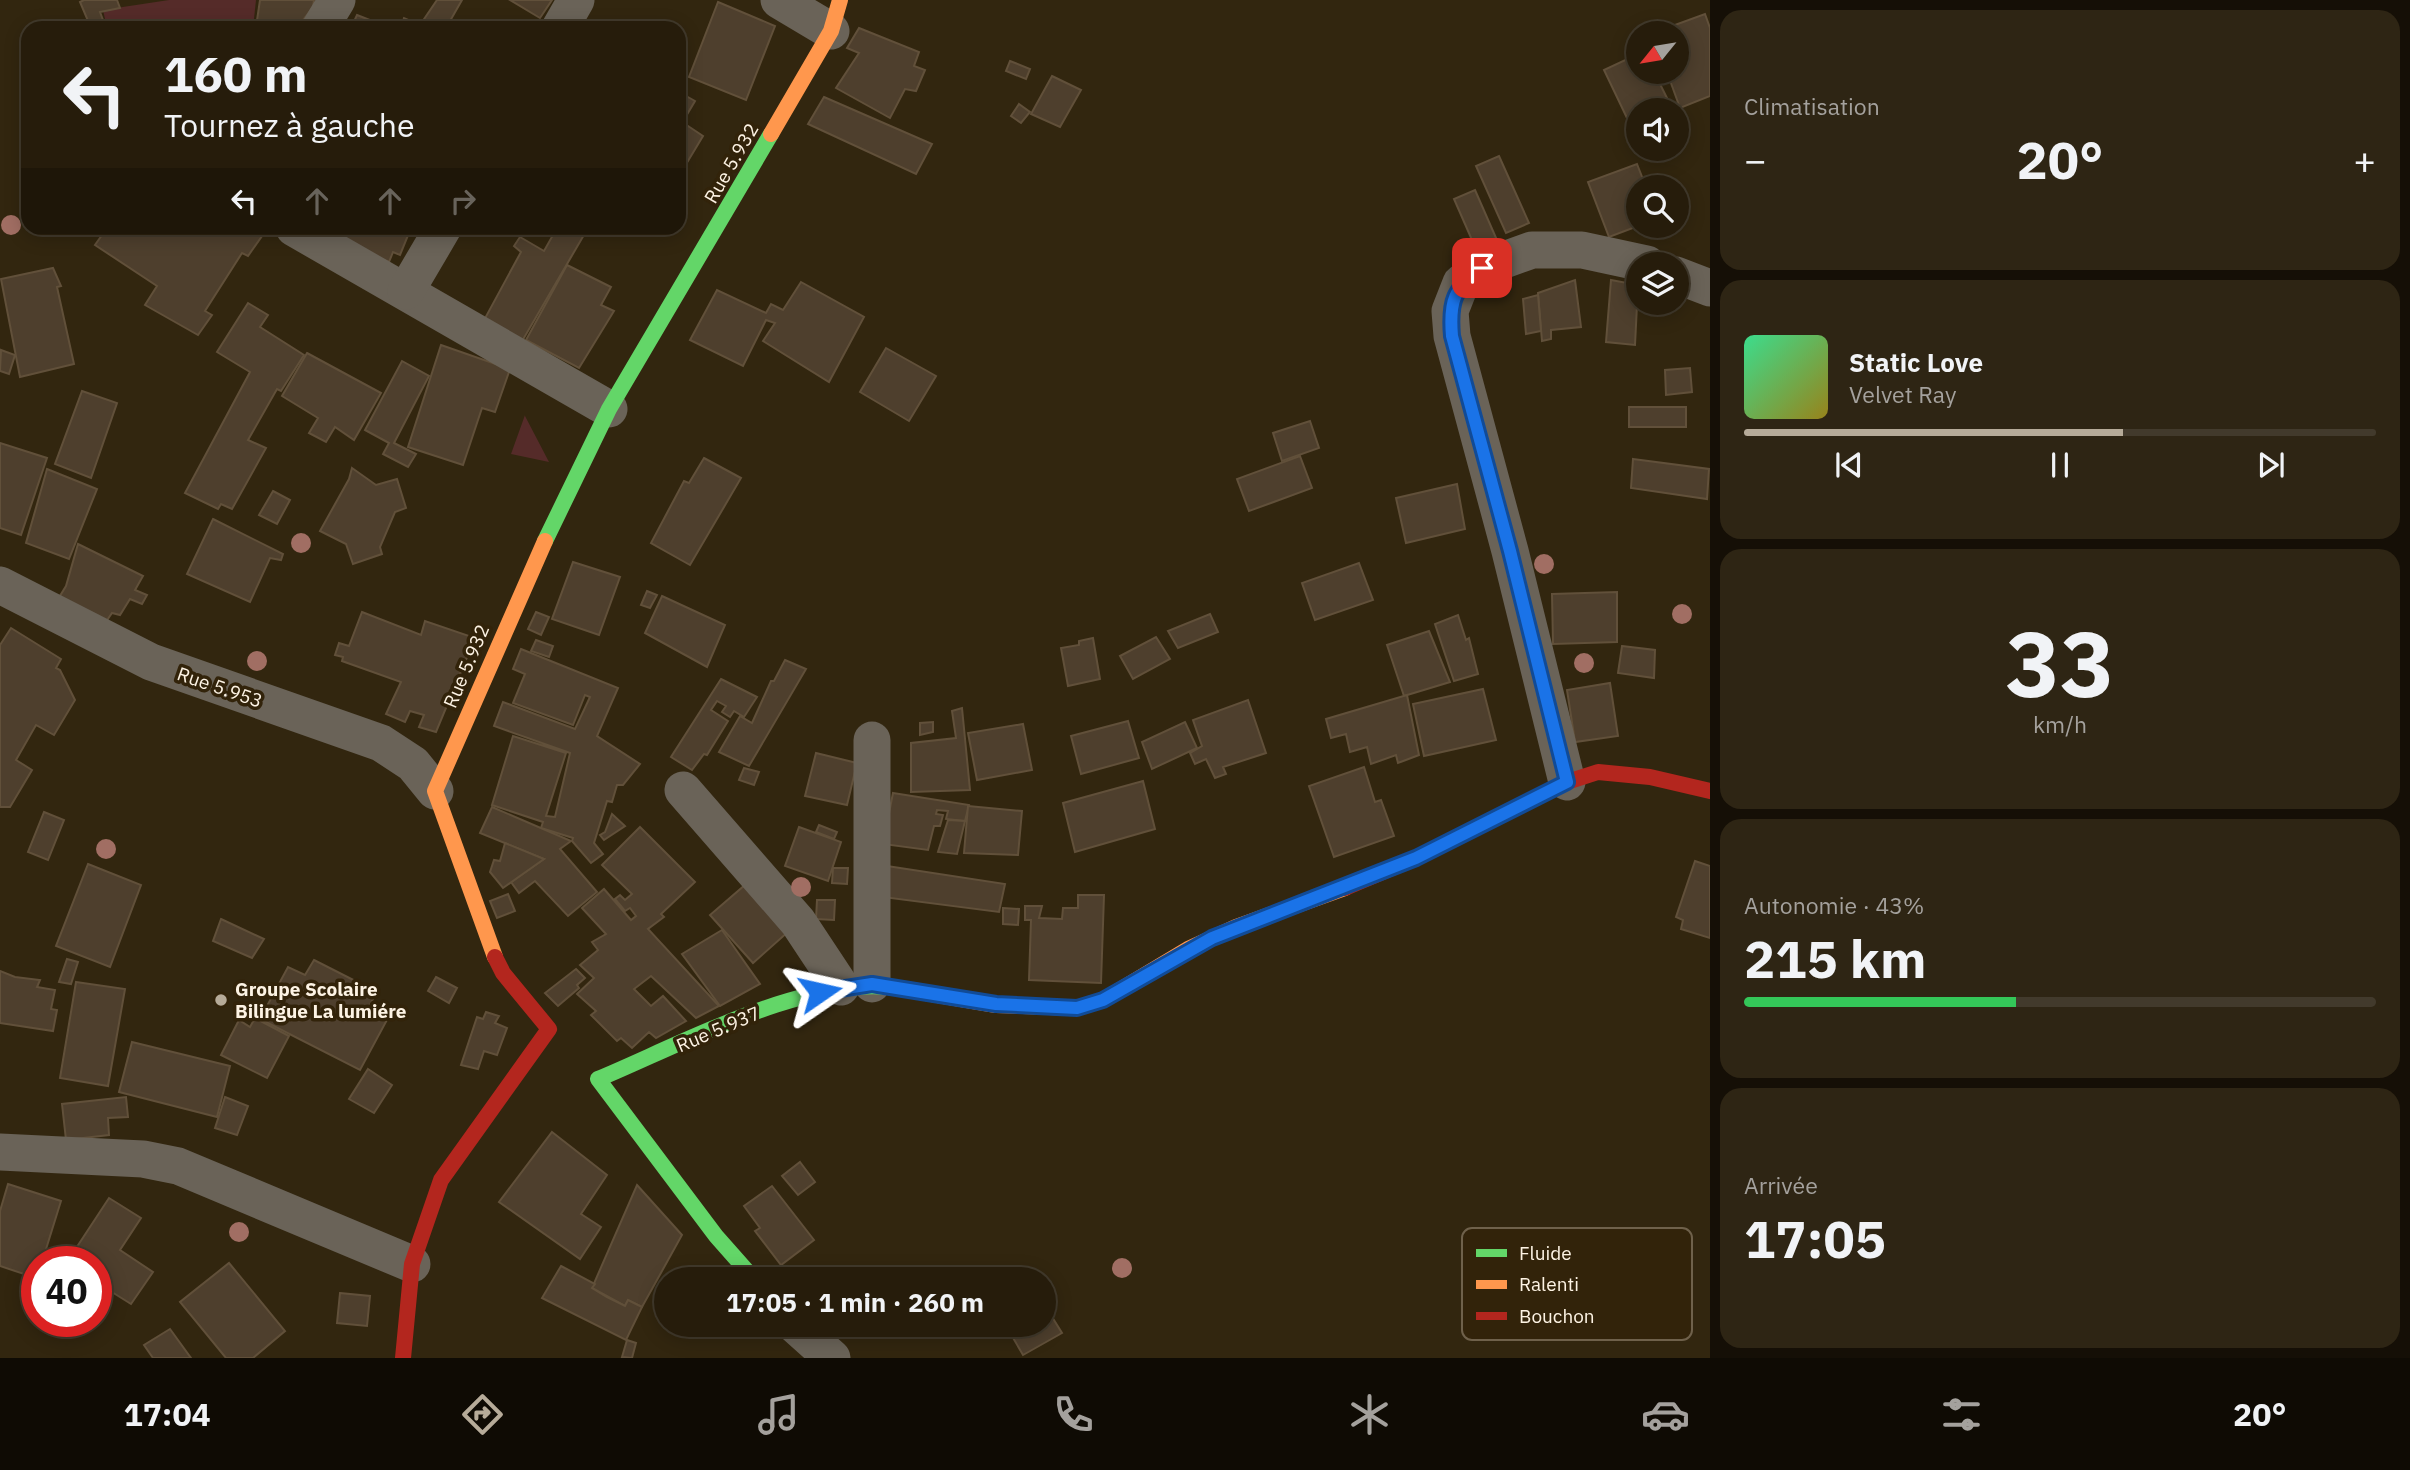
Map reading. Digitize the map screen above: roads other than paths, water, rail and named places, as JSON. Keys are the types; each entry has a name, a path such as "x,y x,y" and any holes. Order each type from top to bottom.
{"street":[{"path":"324,21 337,0"},
{"path":"564,21 576,0"},
{"path":"779,0 836,15"},
{"name":"Rue 5.932","path":"435,791 522,587 609,408 836,15"},
{"path":"306,235 609,408"},
{"path":"406,291 439,235"},
{"path":"1567,782 1510,551 1452,336 1450,311 1461,284 1482,268 1532,250 1582,250 1626,259"},
{"path":"1689,280 1710,288"},
{"name":"Rue 5.953","path":"0,585 151,662 380,743 412,764 435,791"},
{"path":"856,985 872,740"},
{"name":"Rue 5.937","path":"743,1267 716,1236 598,1079 779,1003 856,985 996,1004 1077,1008 1103,1000 1212,938 1416,858 1567,782 1598,772 1650,777 1710,791"},
{"path":"683,790 856,985"},
{"path":"403,1358 412,1264 441,1180 549,1028 503,973 486,940 435,791"},
{"path":"0,1152 143,1159 178,1166 412,1264"},
{"path":"808,1337 832,1358"}],"place":[{"name":"Groupe Scolaire Bilingue La lumiére","path":"221,1000"}]}
